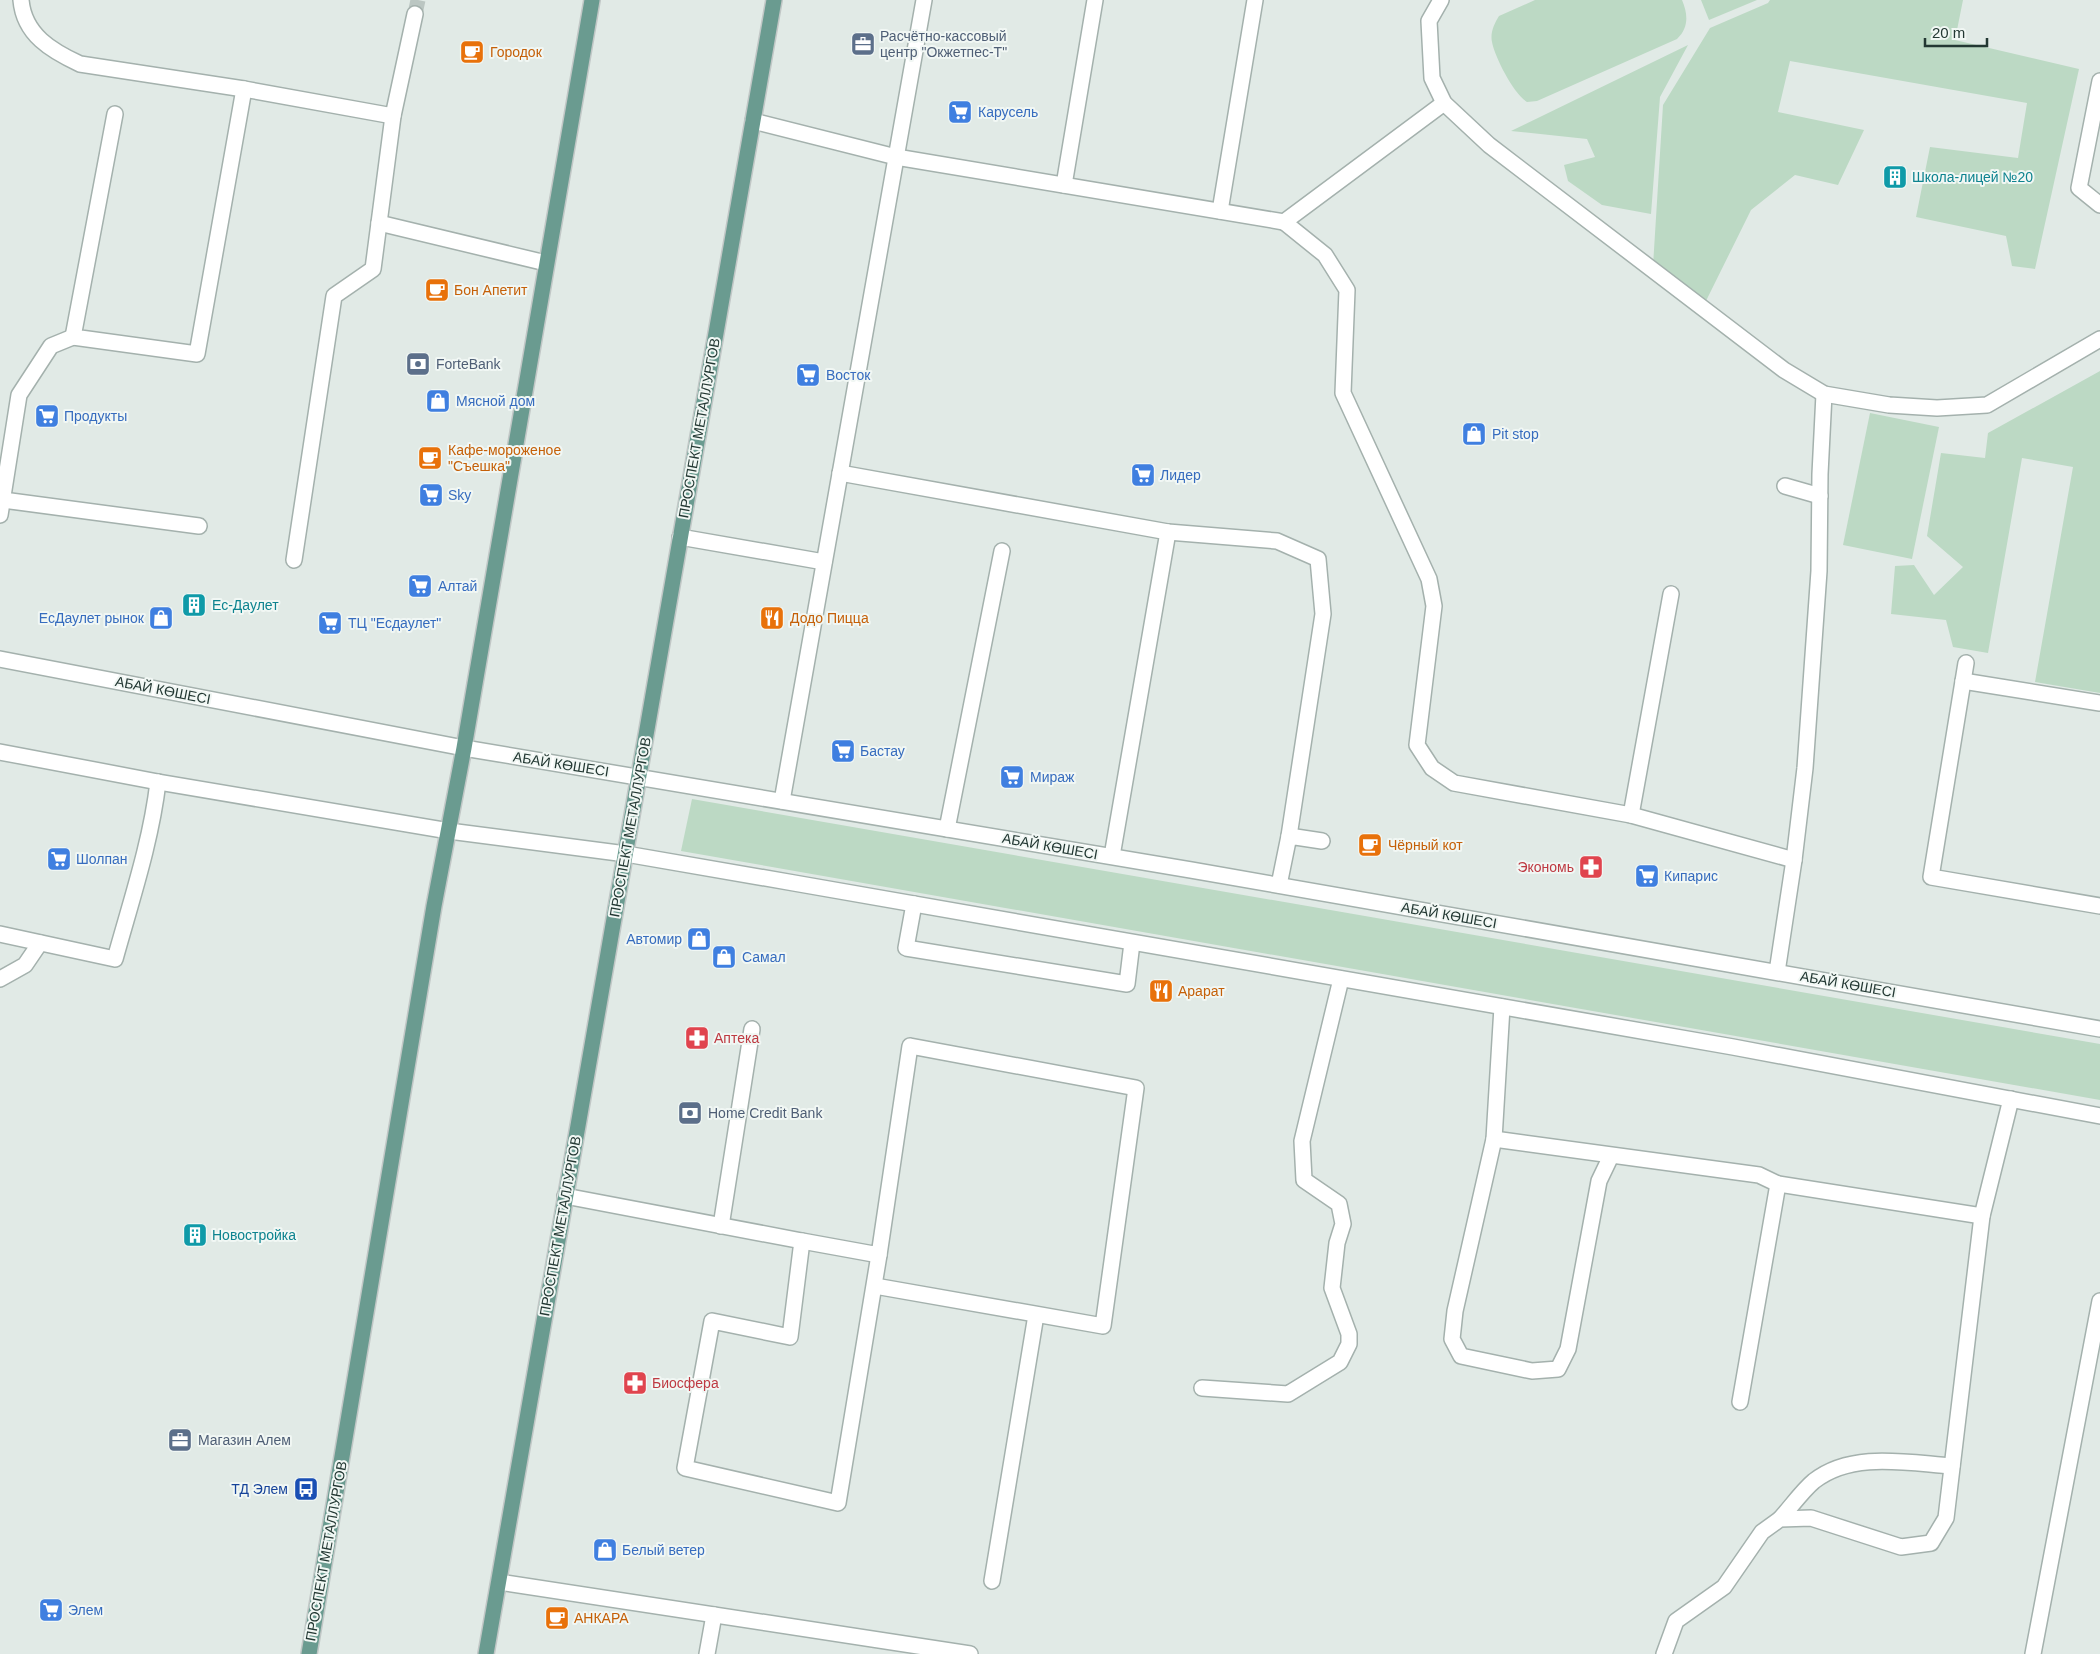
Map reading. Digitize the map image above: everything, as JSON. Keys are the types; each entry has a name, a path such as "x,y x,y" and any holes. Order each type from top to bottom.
{"main road":[{"name":"ПРОСПЕКТ МЕТАЛЛУРГОВ","path":"309,1654 434,906 464,748 592,0"},
{"name":"ПРОСПЕКТ МЕТАЛЛУРГОВ","path":"486,1654 564,1196 626,854 774,0"}],"street":[{"path":"22,0 28,24 38,40 57,54 80,64 244,89 393,116"},
{"path":"782,801 924,0"},
{"path":"1064,185 1095,0"},
{"path":"1220,211 1255,0"},
{"path":"1441,0 1429,21 1432,78 1444,103 1489,145 1784,370 1824,394 1889,405 1937,408 1987,405 2100,339"},
{"path":"294,560 334,296 373,268 393,116 415,14"},
{"path":"2100,81 2078,188 2100,205"},
{"path":"0,515 3,500 6,431 19,395 51,346 73,337 197,354 244,89"},
{"path":"1284,222 1444,103"},
{"path":"73,337 115,114"},
{"path":"753,121 896,157 1284,222 1325,255 1347,290 1343,393 1429,579 1434,606 1417,745 1432,768 1454,783 1631,815 1794,860"},
{"path":"379,223 546,263"},
{"path":"1777,972 1794,860 1805,768 1819,571 1824,394"},
{"path":"840,473 1168,532 1277,541 1318,559 1322,614 1289,836 1279,885"},
{"path":"1785,486 1820,496"},
{"path":"3,500 198,526"},
{"path":"1112,856 1168,532"},
{"path":"680,537 824,562"},
{"path":"947,829 1002,550"},
{"path":"1631,815 1671,594"},
{"name":"АБАЙ КӨШЕСІ","path":"0,659 464,748 1112,856 2100,1029"},
{"path":"1966,663 1931,877 2100,906"},
{"path":"1963,681 2100,703"},
{"path":"0,752 158,782 448,832 626,854 1733,1047 2100,1116"},
{"path":"0,934 115,959 147,841 158,782"},
{"path":"1289,836 1322,841"},
{"path":"914,904 906,948 1127,984 1132,943"},
{"path":"0,979 25,965 40,943"},
{"path":"1202,1388 1288,1394 1340,1362 1349,1344 1349,1334 1332,1288 1336,1242 1343,1224 1339,1204 1304,1180 1302,1158 1302,1141 1341,979"},
{"path":"1502,1007 1494,1139 1455,1310 1452,1339 1461,1356 1532,1370 1558,1369 1568,1349 1599,1181 1611,1156"},
{"path":"721,1226 752,1029"},
{"path":"802,1241 790,1336 712,1321 685,1468 838,1503 875,1286 910,1046 1136,1088 1103,1326 875,1286"},
{"path":"1780,1518 1811,1518 1901,1547 1931,1543 1946,1518 1982,1216 2011,1099"},
{"path":"1494,1139 1759,1175 1778,1184 1982,1216"},
{"path":"1740,1402 1778,1184"},
{"path":"564,1196 879,1255"},
{"path":"2033,1654 2100,1301"},
{"path":"992,1581 1036,1315"},
{"path":"1664,1654 1676,1621 1724,1587 1762,1532 1780,1518 1814,1481 1844,1465 1882,1461 1952,1466"},
{"path":"499,1582 970,1654"},
{"path":"707,1654 714,1615"}],"green space":[{"path":"1535,0 1682,0 1686,21 1684,30 1677,39 1537,101 1527,102 1516,92 1506,75 1494,49 1492,35 1494,25 1499,16"},
{"path":"1701,0 1757,0 1709,20"},
{"path":"1770,0 1963,0 1955,40 2079,69 2035,269 2012,266 2006,236 1916,217 1930,147 2018,158 2027,103 1790,61 1778,112 1864,130 1838,185 1795,175 1751,210 1703,307 1653,266 1663,105 1710,28 1768,3"},
{"path":"1688,45 1660,97 1651,214 1602,205 1568,181 1564,165 1595,157 1587,139 1511,131"},
{"path":"2100,371 2100,693 2035,682 2073,467 2022,458 1988,653 1953,647 1946,620 1891,614 1895,566 1914,565 1934,595 1963,567 1927,536 1941,453 1985,458 1988,433"},
{"path":"1870,413 1939,427 1912,559 1843,545"},
{"path":"692,799 2100,1044 2100,1100 681,851"}],"tunnel":[{"path":"415,14 418,0"}],"place":[{"name":"Расчётно-кассовый центр \"Окжетпес-Т\"","path":"863,44"},
{"name":"Городок","path":"472,52"},
{"name":"Карусель","path":"960,112"},
{"name":"Школа-лицей №20","path":"1895,177"},
{"name":"Бон Апетит","path":"437,290"},
{"name":"ForteBank","path":"418,364"},
{"name":"Восток","path":"808,375"},
{"name":"Мясной дом","path":"438,401"},
{"name":"Продукты","path":"47,416"},
{"name":"Pit stop","path":"1474,434"},
{"name":"Кафе-мороженое \"Cъешка\"","path":"430,458"},
{"name":"Лидер","path":"1143,475"},
{"name":"Sky","path":"431,495"},
{"name":"Алтай","path":"420,586"},
{"name":"Ес-Даулет","path":"194,605"},
{"name":"ЕсДаулет рынок","path":"161,618"},
{"name":"Додо Пицца","path":"772,618"},
{"name":"ТЦ \"Есдаулет\"","path":"330,623"},
{"name":"Бастау","path":"843,751"},
{"name":"Мираж","path":"1012,777"},
{"name":"Чёрный кот","path":"1370,845"},
{"name":"Шолпан","path":"59,859"},
{"name":"Экономь","path":"1591,867"},
{"name":"Кипарис","path":"1647,876"},
{"name":"Автомир","path":"699,939"},
{"name":"Самал","path":"724,957"},
{"name":"Арарат","path":"1161,991"},
{"name":"Аптека","path":"697,1038"},
{"name":"Home Credit Bank","path":"690,1113"},
{"name":"Новостройка","path":"195,1235"},
{"name":"Биосфера","path":"635,1383"},
{"name":"Магазин Алем","path":"180,1440"},
{"name":"ТД Элем","path":"306,1489"},
{"name":"Белый ветер","path":"605,1550"},
{"name":"Элем","path":"51,1610"},
{"name":"АНКАРА","path":"557,1618"}]}
